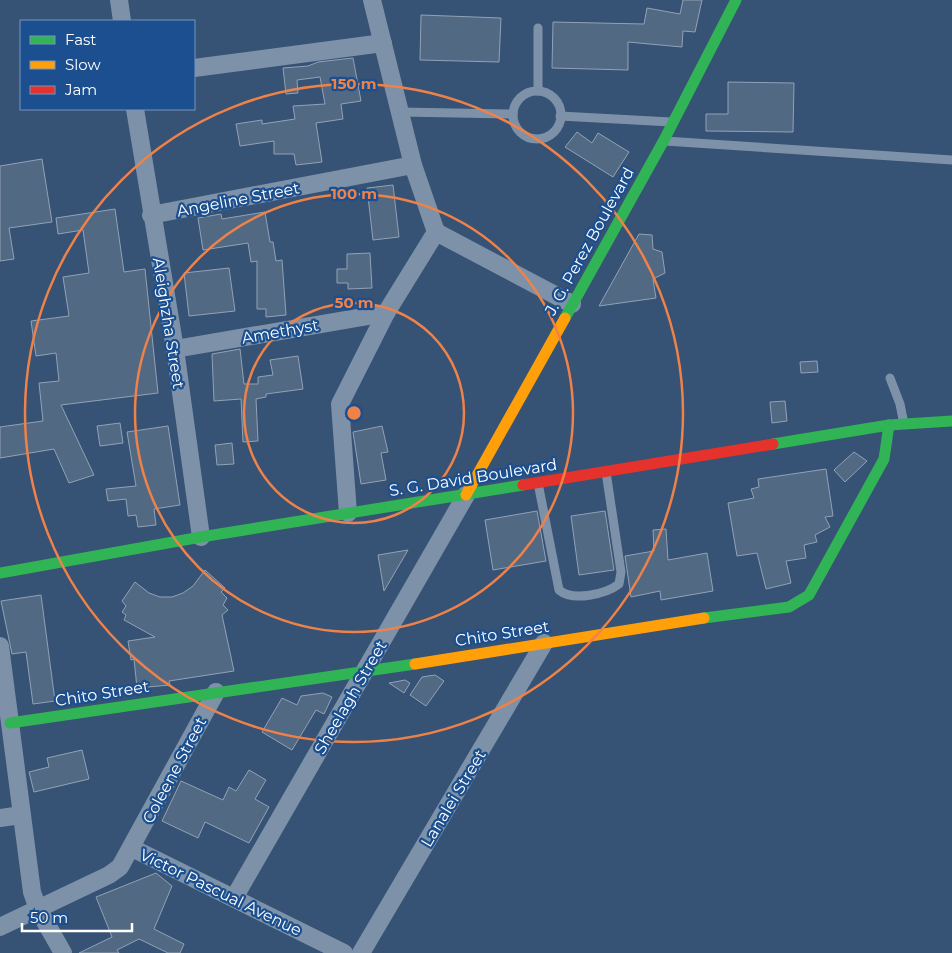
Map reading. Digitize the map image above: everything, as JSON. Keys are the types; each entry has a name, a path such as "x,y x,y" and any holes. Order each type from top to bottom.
{"street":[{"path":"120,0 122,20"},
{"path":"372,0 413,165 436,232 572,304"},
{"name":"J. G. Perez Boulevard","path":"466,495 674,122 736,0"},
{"path":"195,68 383,43"},
{"name":"Aleighzha Street","path":"135,110 151,215 175,348 201,537"},
{"name":"Angeline Street","path":"151,215 413,165"},
{"path":"348,513 340,404 386,313 436,232"},
{"name":"Amethyst","path":"175,348 386,313"},
{"name":"S. G. David Boulevard","path":"0,573 201,537 889,425 952,421"},
{"name":"Chito Street","path":"10,723 364,672 660,624 789,606 809,595 884,459 889,425"},
{"name":"Sheelagh Street","path":"234,898 466,495"},
{"name":"Lanalei Street","path":"361,953 544,643"},
{"path":"0,646 20,815 32,892 38,909 63,953"},
{"name":"Coleene Street","path":"132,848 216,692"},
{"path":"0,818 20,815"},
{"name":"Victor Pascual Avenue","path":"0,927 109,875 120,867 132,848 344,953"}],"lane":[{"path":"538,28 538,91"},
{"path":"538,91 552,96 557,102 560,116 554,131 548,136 532,138 518,129 513,114 518,100 523,95 538,91"},
{"path":"400,112 513,114"},
{"path":"560,116 674,122"},
{"path":"664,140 952,160"},
{"path":"890,378 900,404 904,424"},
{"path":"538,482 559,590 564,595 578,595 610,590 619,584 621,572 606,471"}],"building":[{"path":"683,0 702,0 695,32 683,31 682,47 628,42 628,70 552,68 553,22 644,24 647,8 680,14"},
{"path":"421,15 501,18 499,62 420,60"},
{"path":"353,58 361,101 341,104 343,119 316,123 322,162 296,165 294,154 274,154 274,141 240,146 236,124 262,120 262,124 295,119 293,106 325,104 320,77 297,80 298,93 286,94 283,68 308,66 318,62"},
{"path":"728,82 794,83 793,132 706,131 706,114 728,114"},
{"path":"577,132 592,143 598,133 629,152 613,177 565,147"},
{"path":"42,159 52,222 9,228 14,259 0,261 0,166"},
{"path":"393,185 399,237 373,240 367,188"},
{"path":"115,209 124,272 145,269 158,393 61,405 94,475 69,483 54,449 0,458 0,427 43,421 39,383 59,381 56,353 36,356 31,321 69,316 63,277 89,273 83,230 58,234 56,218"},
{"path":"265,212 270,242 273,242 276,261 282,260 286,315 266,317 266,309 257,309 257,261 251,262 248,243 203,250 198,218 221,214 222,219"},
{"path":"639,234 652,235 653,249 662,252 665,273 653,279 656,298 599,306"},
{"path":"370,253 372,288 348,289 348,283 337,283 337,269 347,269 347,254"},
{"path":"229,268 235,311 189,316 184,273"},
{"path":"240,349 244,384 258,384 258,377 273,375 270,360 298,356 303,389 266,394 266,397 256,399 258,441 243,442 241,399 214,401 212,354"},
{"path":"817,361 818,372 801,373 800,362"},
{"path":"785,401 787,421 772,423 770,402"},
{"path":"120,423 123,443 100,446 97,426"},
{"path":"168,426 180,505 154,509 156,525 138,527 136,515 128,516 126,499 108,501 106,489 136,486 127,432"},
{"path":"382,426 388,452 381,453 386,480 361,484 353,432"},
{"path":"232,443 234,464 217,465 215,445"},
{"path":"854,452 867,461 845,482 834,470"},
{"path":"826,469 833,516 825,517 830,527 815,535 817,542 804,545 806,558 786,561 791,583 766,589 757,553 737,556 728,503 754,498 751,489 759,487 758,479"},
{"path":"537,511 546,561 493,570 485,520"},
{"path":"605,511 614,570 579,575 571,516"},
{"path":"666,529 668,560 707,553 713,591 661,600 660,591 631,597 625,556 654,551 653,530"},
{"path":"408,550 384,591 378,555"},
{"path":"205,570 225,588 221,592 227,598 223,605 228,610 222,615 234,671 169,681 170,685 137,688 134,659 131,660 128,641 155,637 124,620 126,615 122,612 126,606 122,601 135,582 149,593 160,597 172,597 183,593 193,586"},
{"path":"41,595 55,701 33,704 26,652 12,654 1,601"},
{"path":"435,675 444,681 426,706 410,695 422,677"},
{"path":"405,680 410,683 404,693 389,683"},
{"path":"323,693 332,697 324,714 316,710 292,750 262,732 282,698 297,705 301,696"},
{"path":"82,750 89,779 34,792 29,772 49,767 47,758"},
{"path":"249,770 266,780 255,799 269,807 249,843 205,822 198,838 162,821 181,781 223,800 229,787 236,791"},
{"path":"156,873 172,886 154,929 184,944 180,953 168,953 139,939 117,950 119,953 79,953 112,937 96,897"}],"traffic: fast":[{"path":"565,318 664,140 736,0"},
{"path":"773,444 889,425 952,421"},
{"path":"704,618 789,607 809,595 884,459 889,425"},
{"path":"0,573 201,537 523,485"},
{"path":"10,723 415,664"}],"traffic: slow":[{"path":"466,495 565,318"},
{"path":"415,664 704,618"}],"traffic: jam":[{"path":"523,485 773,444"}]}
